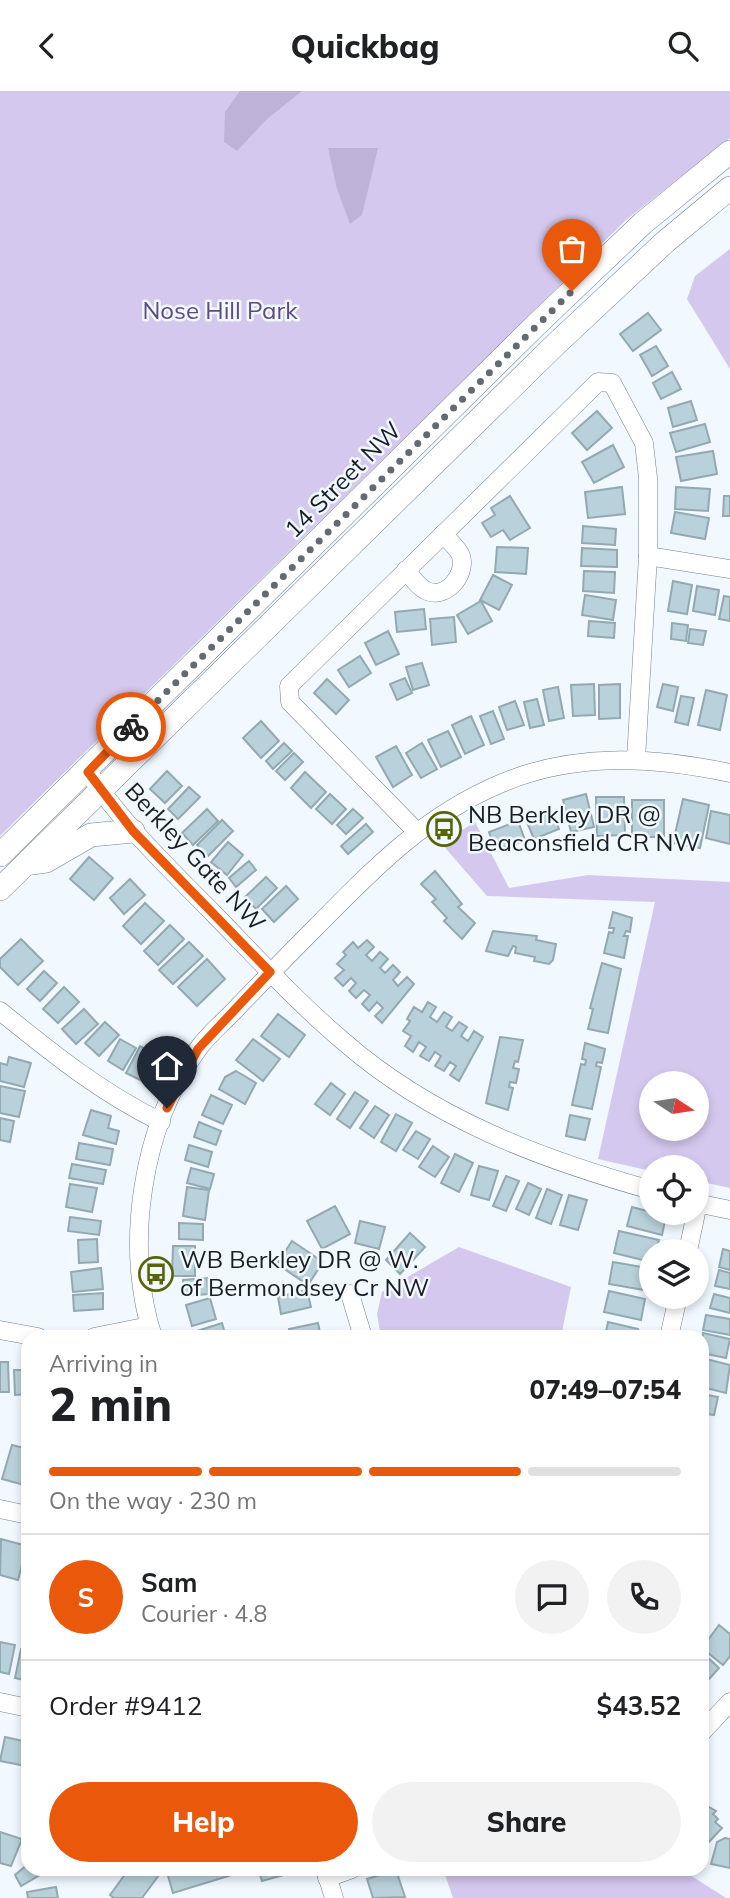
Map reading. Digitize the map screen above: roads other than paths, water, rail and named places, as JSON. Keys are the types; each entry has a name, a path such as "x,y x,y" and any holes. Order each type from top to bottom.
{"main road":[{"name":"14 Street NW","path":"0,855 88,772 537,324 643,223 730,152"},
{"path":"0,889 556,344 665,242 730,188"},
{"path":"26,863 46,861 91,835 133,831"}],"street":[{"path":"416,831 290,702 289,685 598,382 612,383 644,443 648,478 648,556 636,759"},
{"path":"406,570 423,590 432,593 450,587 459,576 460,553 443,534"},
{"path":"648,556 730,569"},
{"path":"151,1330 139,1254 144,1185 160,1122 198,1049 270,972 416,831 502,783 539,771 597,760 670,761 730,773"},
{"name":"Berkley Gate NW","path":"88,772 133,831 270,972 344,1042 452,1116 574,1168 639,1187"},
{"path":"0,1011 70,1069 117,1100 160,1122"},
{"path":"709,1209 730,1210"},
{"path":"350,1294 361,1330"},
{"path":"671,1330 675,1309"},
{"path":"0,1331 21,1334"},
{"path":"0,1509 21,1514"},
{"path":"0,1702 21,1706"},
{"path":"709,1724 730,1702"},
{"path":"327,1876 334,1898"}],"place":[{"name":"NB Berkley DR @ Beaconsfield CR NW","path":"444,829"},
{"name":"WB Berkley DR @ W. of Bermondsey Cr NW","path":"156,1274"}],"park label":[{"name":"Nose Hill Park","path":"220,311"}]}
